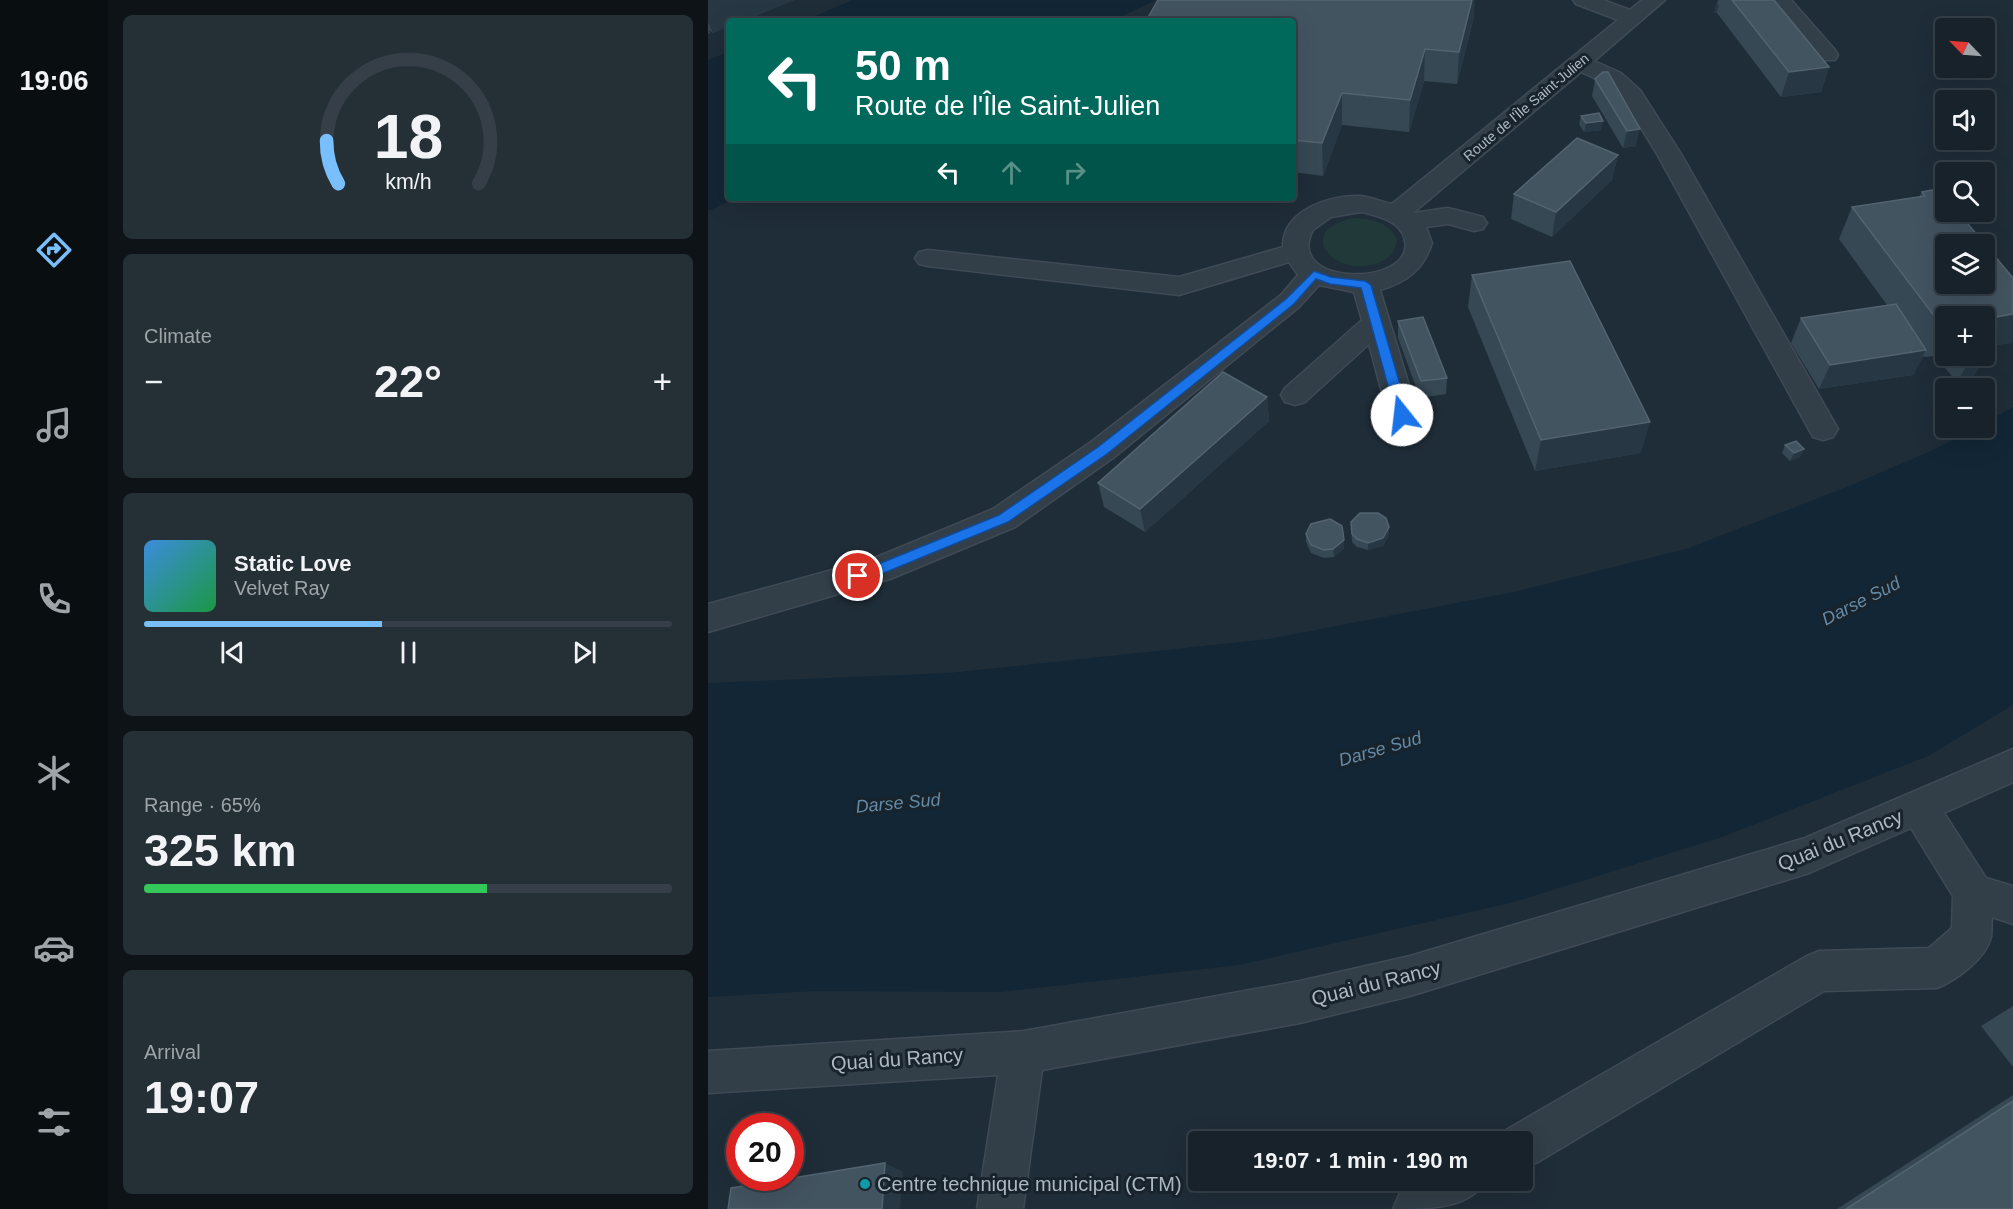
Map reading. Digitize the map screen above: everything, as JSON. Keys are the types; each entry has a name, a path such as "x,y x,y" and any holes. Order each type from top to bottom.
{"street":[{"path":"1583,0 1633,18"},
{"name":"Route de l'Île Saint-Julien","path":"1403,217 1579,63 1655,0"},
{"path":"1780,0 1827,55"},
{"path":"1579,63 1613,78 1629,90 1669,154 1823,429"},
{"path":"1403,217 1418,234 1420,247 1415,260 1395,276 1365,285 1338,283 1314,274 1302,264 1295,252 1295,240 1300,228 1310,218 1325,210 1362,204 1403,217 1448,216 1474,223"},
{"path":"928,258 1179,286 1295,252"},
{"path":"708,618 879,570 1004,518 1102,450 1290,301 1314,274"},
{"path":"1365,285 1402,415"},
{"path":"1295,395 1376,322"},
{"name":"Quai du Rancy","path":"708,1072 1024,1052 1300,1002 1410,976 1809,855 2013,765"},
{"path":"1533,1140 1819,971 1937,968 1971,937 1972,893 1952,856 1919,808"},
{"path":"1972,893 2013,906"},
{"path":"1000,1209 1012,1114 1024,1052"},
{"path":"1416,1209 1446,1191"}],"green space":[{"path":"1355,218 1379,222 1393,233 1397,239 1393,252 1388,257 1366,266 1350,265 1337,260 1327,252 1323,243 1325,233 1335,224"}],"water":[{"path":"853,0 1156,0 1118,18 810,18"},
{"path":"726,53 726,201 730,201 708,211 708,60"},
{"name":"Darse Sud","path":"2013,407 2013,705 1928,756 1722,837 1514,902 1239,965 1001,992 813,991 708,997 708,683 949,673 1269,639 1514,592 1689,548 1847,487 1956,438 1995,438 1995,417"}],"building":[{"path":"1158,0 1472,0 1459,52 1425,49 1410,100 1342,93 1322,143 1296,140 1296,18 1148,18"},
{"path":"1732,0 1774,0 1829,67 1789,72"},
{"path":"1603,72 1608,72 1640,129 1627,131 1595,79"},
{"path":"1599,113 1603,121 1586,123 1581,116"},
{"path":"1577,138 1618,155 1556,212 1514,194"},
{"path":"1935,189 1935,222 1966,222 1976,234 1935,234 1935,294 1995,294 1995,256 2013,278 2013,314 1995,317 1995,306 1935,306 1935,317 1852,207 1925,196 1922,192"},
{"path":"1570,261 1650,422 1541,440 1472,275"},
{"path":"1896,304 1926,350 1830,365 1801,318"},
{"path":"1423,317 1447,378 1421,381 1398,321"},
{"path":"1223,372 1267,397 1140,509 1098,483"},
{"path":"1796,441 1804,449 1794,453 1785,445"},
{"path":"1360,513 1378,513 1386,518 1389,527 1383,538 1368,543 1357,539 1352,534 1351,522"},
{"path":"1330,519 1342,526 1344,540 1333,549 1324,550 1311,545 1306,534 1311,524"},
{"path":"2013,1101 2013,1209 1846,1209"},
{"name":"Centre technique municipal (CTM)","path":"885,1163 882,1209 728,1209 731,1191 804,1191 804,1176"}],"place":[{"name":"Centre technique municipal (CTM)","path":"865,1184"}],"route":[{"path":"858,576 879,570 1004,518 1102,450 1290,301 1314,274 1330,281 1365,285 1402,415"}]}
